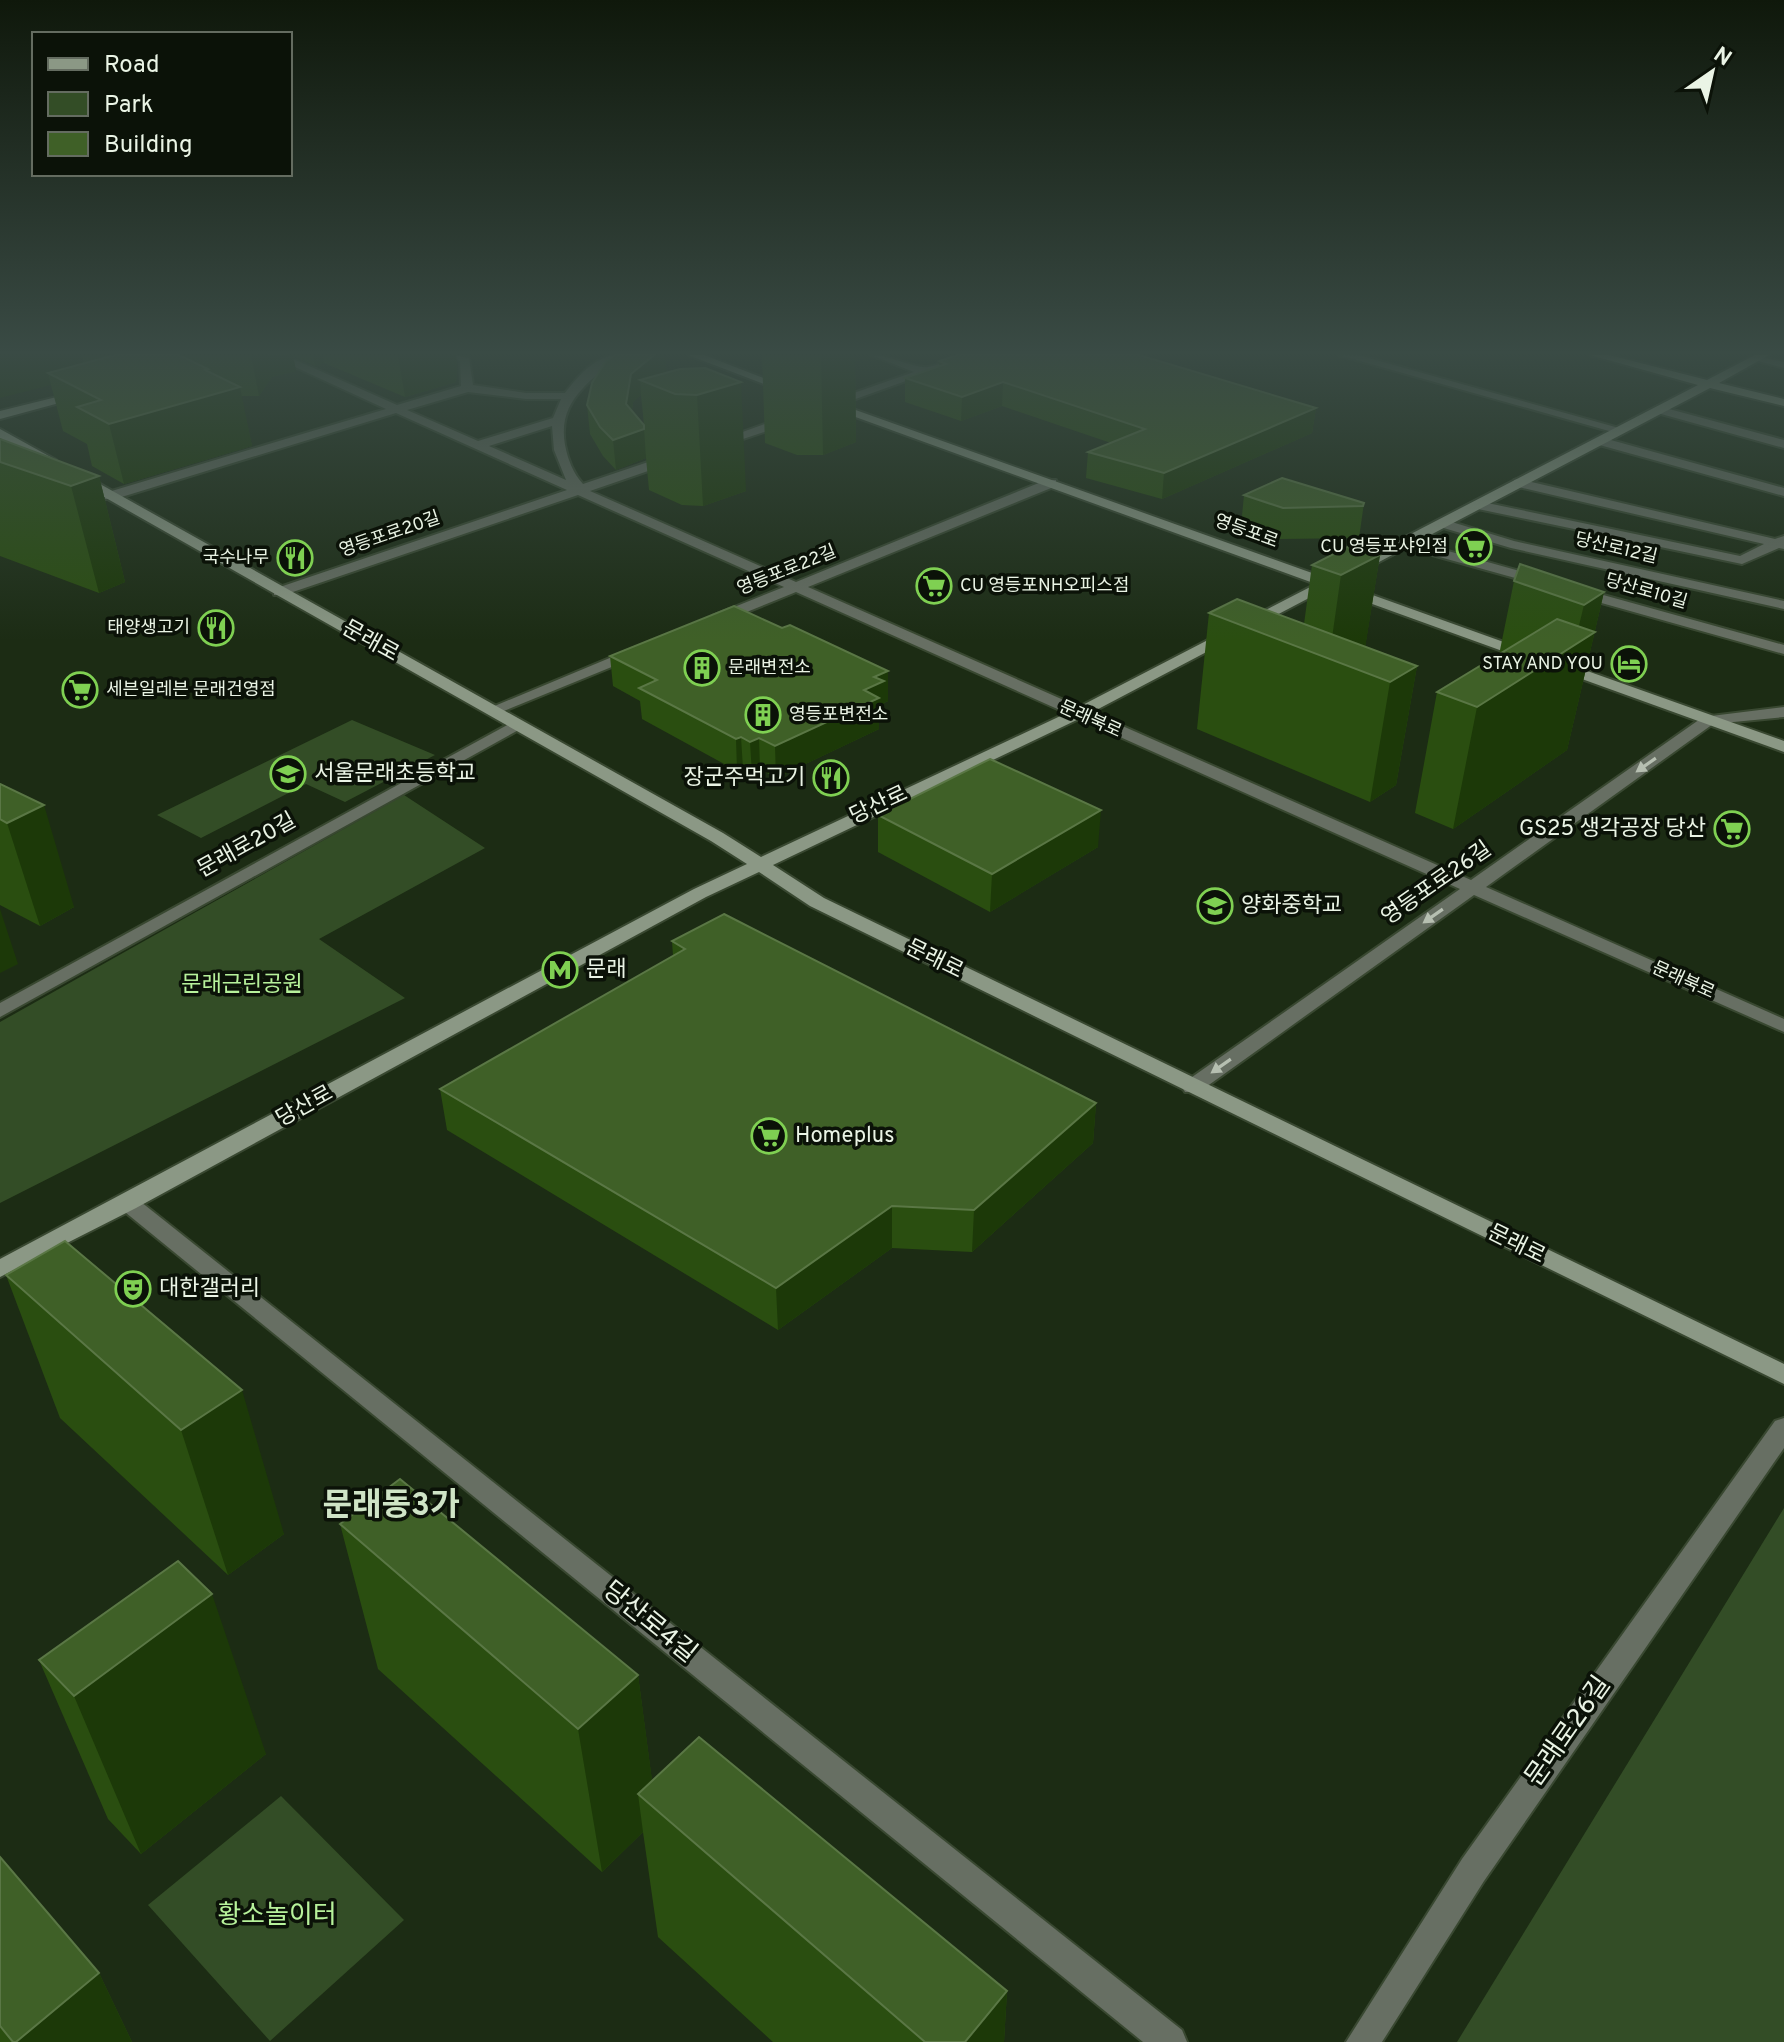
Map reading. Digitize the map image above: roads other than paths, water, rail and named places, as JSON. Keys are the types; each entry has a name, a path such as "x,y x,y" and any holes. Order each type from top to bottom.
{"main road":[{"name":"문래로","path":"30,450 518,724 759,863 817,902 1784,1375"},
{"name":"영등포로","path":"952,450 1784,747"},
{"name":"당산로","path":"0,1269 759,863 1077,714 1582,450"}],"street":[{"path":"110,496 263,450"},
{"name":"문래북로","path":"486,450 1784,1026"},
{"path":"560,450 567,475 579,488 576,491"},
{"path":"1634,450 1784,492"},
{"name":"영등포로20길","path":"279,592 691,452"},
{"name":"영등포로22길","path":"708,623 1051,483"},
{"path":"1519,483 1782,543"},
{"path":"1478,505 1742,560 1782,543"},
{"name":"당산로12길","path":"1442,523 1511,544 1784,605"},
{"name":"당산로10길","path":"1405,543 1784,650"},
{"path":"493,710 651,646"},
{"path":"1709,720 1784,712"},
{"name":"영등포로26길","path":"1192,1087 1709,720"},
{"name":"문래로20길","path":"0,1011 518,724"},
{"name":"당산로4길","path":"128,1203 1170,2042"},
{"name":"문래로26길","path":"1363,2042 1473,1870 1784,1428"}],"place":[{"name":"CU 영등포샤인점","path":"1474,547"},
{"name":"국수나무","path":"295,558"},
{"name":"CU 영등포NH오피스점","path":"934,586"},
{"name":"태양생고기","path":"216,628"},
{"name":"STAY AND YOU","path":"1629,664"},
{"name":"문래변전소","path":"702,668"},
{"name":"세븐일레븐 문래건영점","path":"80,690"},
{"name":"영등포변전소","path":"763,715"},
{"name":"서울문래초등학교","path":"288,774"},
{"name":"장군주먹고기","path":"831,778"},
{"name":"GS25 생각공장 당산","path":"1732,829"},
{"name":"양화중학교","path":"1215,906"},
{"name":"문래","path":"560,970"},
{"name":"Homeplus","path":"769,1136"},
{"name":"대한갤러리","path":"133,1289"}],"district":[{"name":"문래동3가","path":"391,1507"}],"park label":[{"name":"문래근린공원","path":"242,985"},
{"name":"황소놀이터","path":"277,1916"}]}
